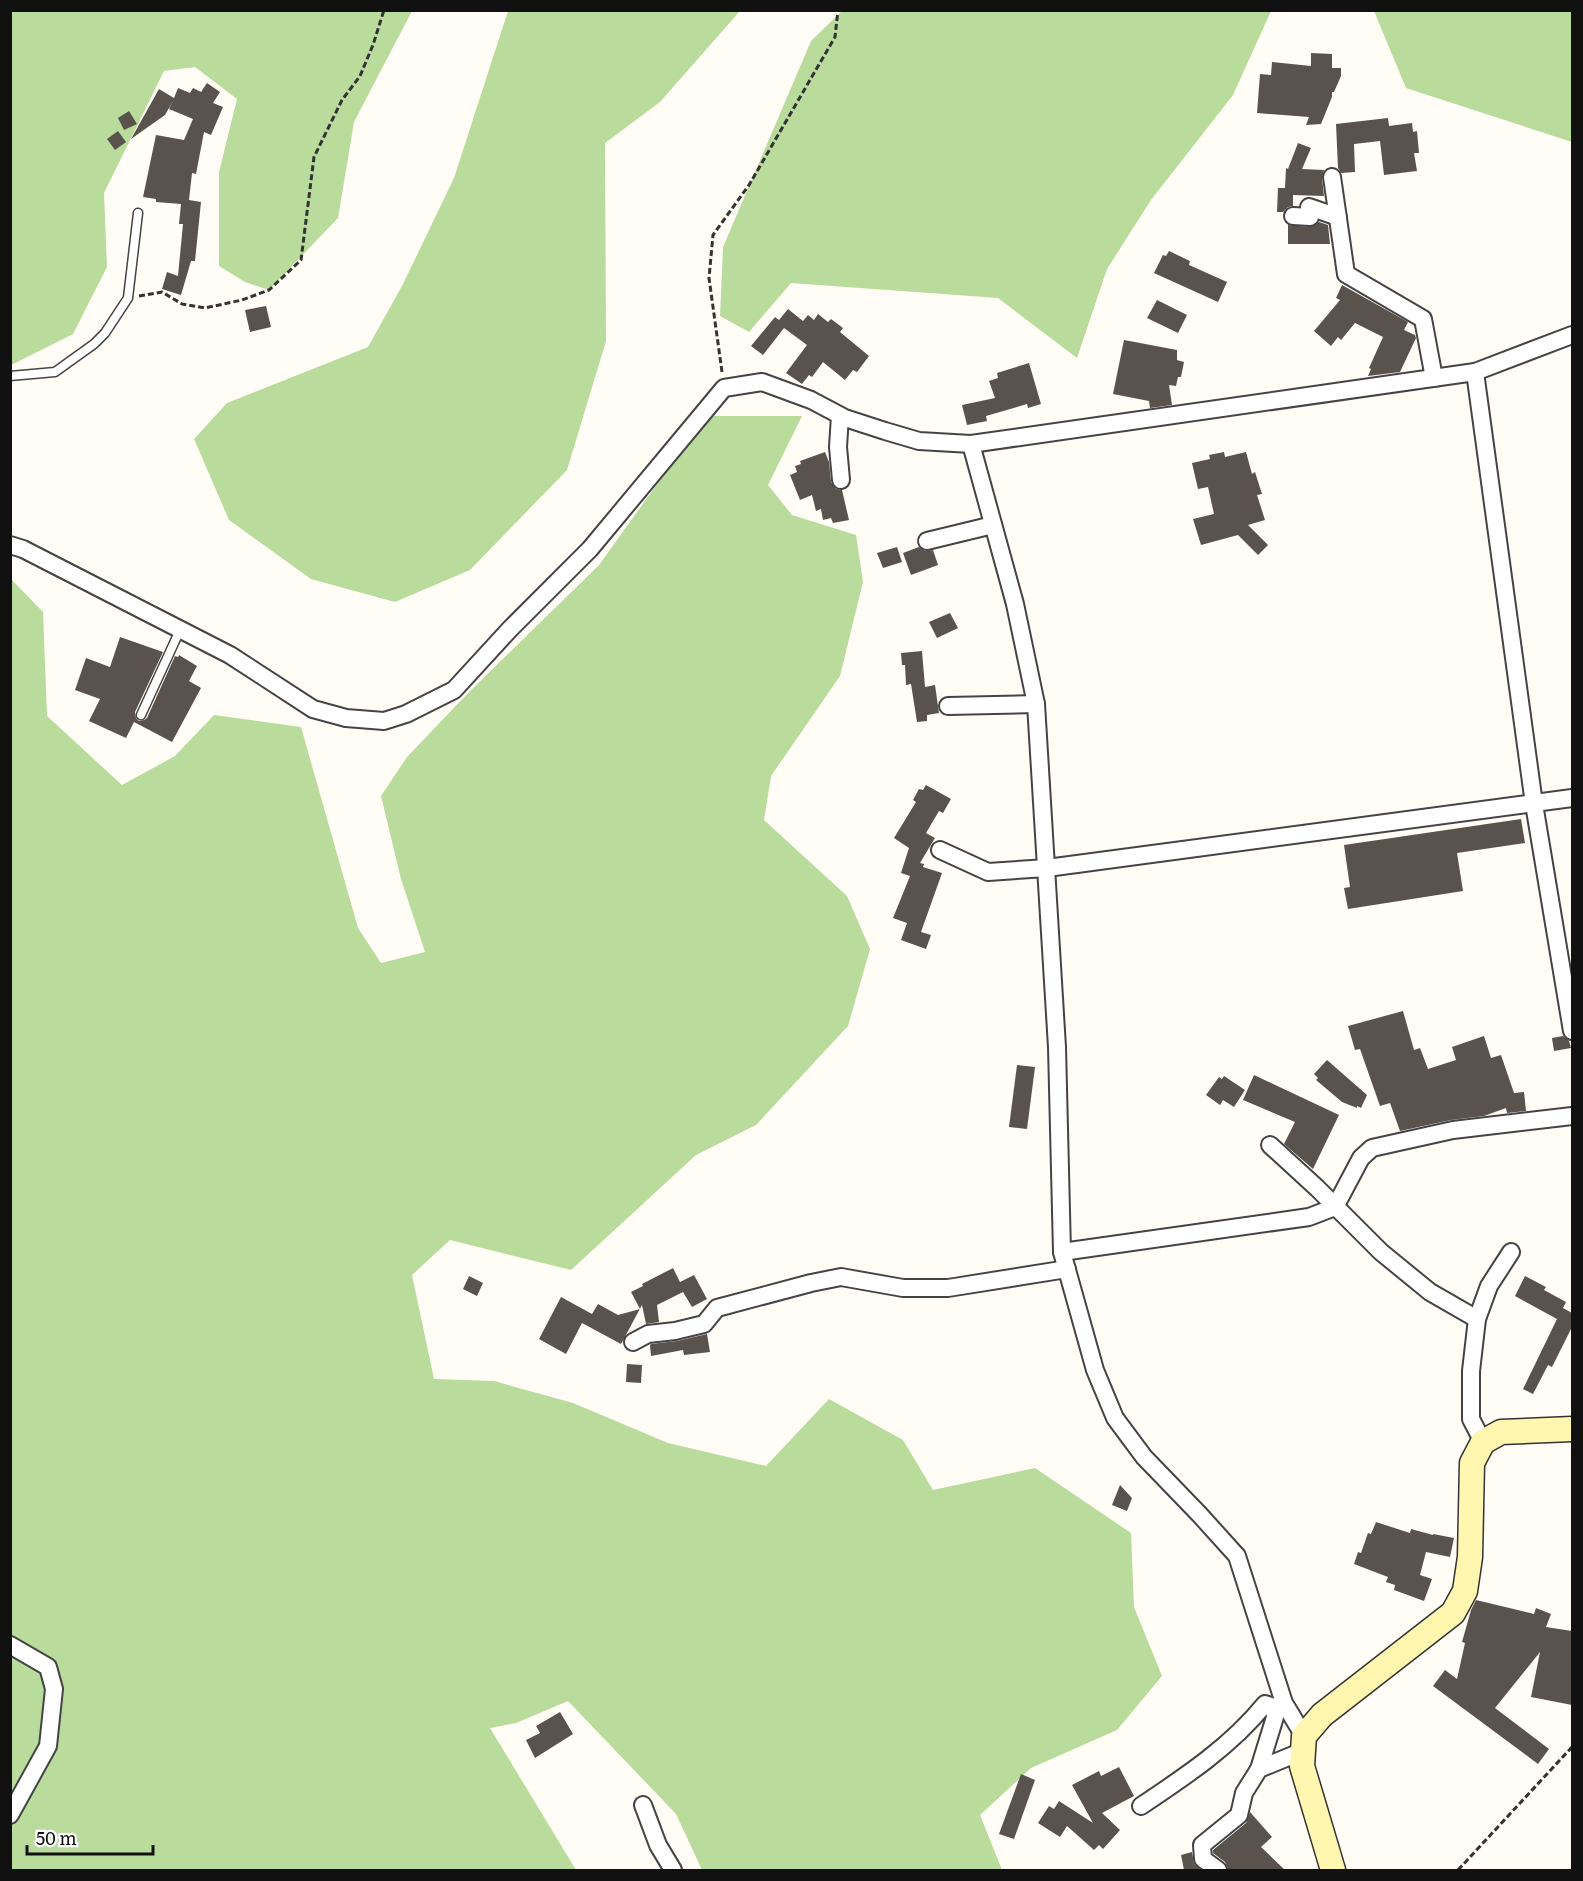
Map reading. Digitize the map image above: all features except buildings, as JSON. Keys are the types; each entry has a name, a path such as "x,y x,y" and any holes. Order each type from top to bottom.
{"street":[{"path":"1332,177 1346,274 1423,319 1434,378"},
{"path":"1293,216 1310,217 1309,207 1338,216"},
{"path":"10,545 96,584 230,655 313,709 346,718 384,721 406,714 454,690 510,629 590,549 724,388 762,382 811,400 840,416 919,441 971,444 1475,372 1572,335"},
{"path":"1475,372 1534,804 1572,1031"},
{"path":"840,416 838,447 841,480"},
{"path":"971,444 1016,604 1036,704 1057,1047 1065,1261 1095,1370 1115,1418 1144,1457 1237,1556 1284,1703 1303,1743 1302,1766 1333,1870"},
{"path":"927,541 993,525"},
{"path":"948,706 1036,704"},
{"path":"940,850 988,872 1047,868 1572,798"},
{"path":"633,1342 648,1334 704,1324 717,1308 841,1277 903,1288 948,1288 1065,1261 1309,1217 1335,1207 1361,1158 1372,1148 1453,1130 1572,1116"},
{"path":"1270,1145 1381,1252 1430,1292 1477,1319"},
{"path":"1484,1442 1471,1419 1472,1371 1477,1319 1488,1286 1511,1252"},
{"path":"1258,1769 1303,1743 1322,1715 1453,1613 1465,1592 1470,1557 1472,1463 1484,1442 1501,1432 1572,1429"},
{"path":"10,1645 48,1667 54,1689 48,1746 18,1805 10,1815"},
{"path":"1141,1806 1215,1754 1265,1704 1274,1707 1275,1717 1258,1769 1244,1793 1239,1815 1202,1845 1203,1860 1218,1870"},
{"path":"643,1805 658,1845 673,1870"}],"lane":[{"path":"10,376 55,372 94,344 105,333 128,298 138,213"},
{"path":"141,715 180,630"}],"path":[{"path":"128,298 162,292 182,304 205,308 224,304 269,290 301,260 314,157 342,100 360,76 374,45 384,10"},
{"path":"724,388 709,278 713,235 749,185 835,37 838,10"},
{"path":"1458,1870 1572,1747"}],"green space":[{"path":"11,11 412,11 354,122 338,218 269,290 245,282 219,266 219,172 237,99 195,67 164,71 104,193 107,267 73,334 11,365"},
{"path":"508,11 740,11 660,102 605,143 606,341 567,470 470,570 395,602 311,579 229,520 194,439 227,403 368,347 403,284 454,178"},
{"path":"842,11 1271,11 1233,95 1151,200 1107,269 1077,358 998,298 791,283 749,332 720,316 723,247 811,41"},
{"path":"1374,11 1572,11 1572,142 1406,88"},
{"path":"713,416 802,416 768,485 792,515 856,535 863,582 840,676 771,776 764,820 847,896 870,949 848,1026 756,1125 696,1155 571,1270 450,1240 412,1275 434,1379 494,1381 573,1403 668,1443 766,1466 829,1399 903,1440 933,1490 1035,1468 1131,1533 1134,1607 1162,1676 1117,1730 1031,1768 980,1815 1002,1870 702,1870 676,1814 568,1701 516,1723 490,1728 576,1870 11,1870 10,578 43,612 47,716 122,785 175,756 214,715 301,727 358,928 381,963 425,952 401,879 381,796 407,757 469,692 599,565 665,473"}]}
